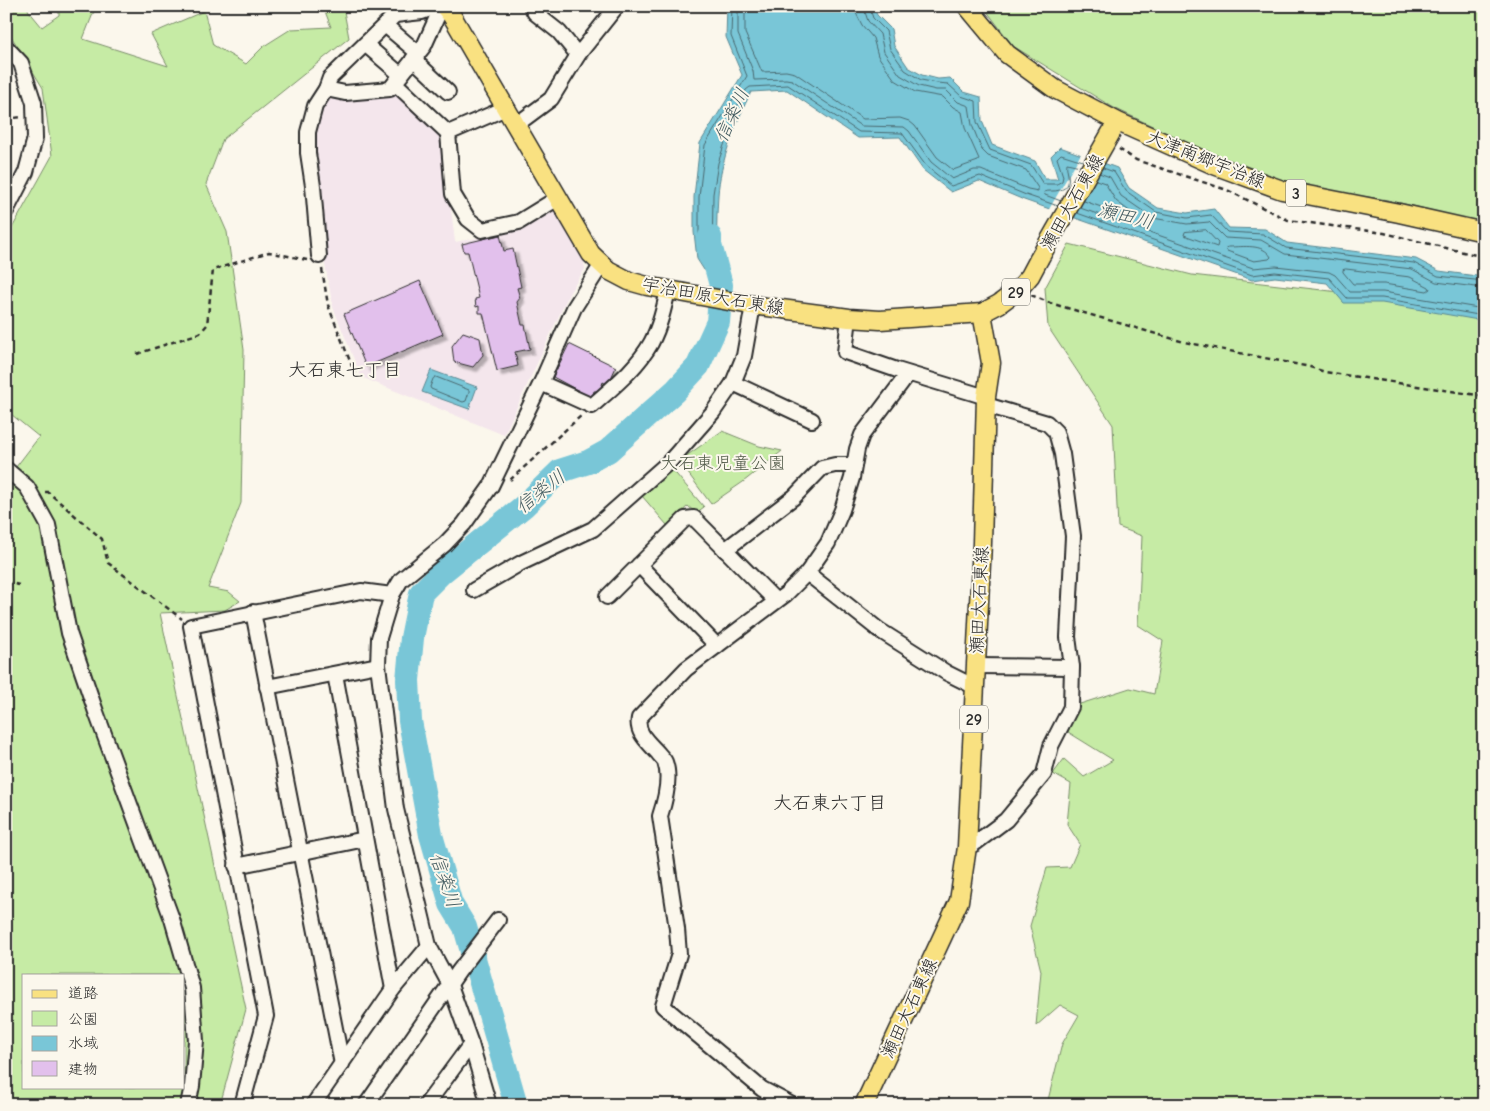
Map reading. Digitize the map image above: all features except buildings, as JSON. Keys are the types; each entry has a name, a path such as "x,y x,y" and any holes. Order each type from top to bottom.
{"main road":[{"name":"宇治田原大石東線","path":"443,6 452,16 591,254 608,270 629,281 673,291 849,318 880,320 982,313"},
{"name":"大津南郷宇治線","path":"967,6 1007,54 1031,73 1115,127 1282,190 1484,232"},
{"name":"瀬田大石東線","path":"864,1105 959,901 967,847 986,401 991,363 982,313 999,304 1018,290 1030,276 1115,127"}],"street":[{"path":"319,256 308,153 308,132 315,106 326,89 330,78 395,15 422,12 438,6"},
{"path":"326,89 345,93 390,89 424,46 443,6"},
{"path":"531,6 535,13 560,32 578,55"},
{"path":"516,125 551,99 578,55 617,6"},
{"path":"385,25 448,92"},
{"path":"365,44 448,133 453,194 468,219 482,230 519,222 558,198"},
{"path":"6,47 21,63 34,103 35,138 26,172 6,211"},
{"path":"448,133 506,108"},
{"path":"488,1105 471,1044 450,985 429,946 396,809 378,665 379,638 392,595 402,580 445,544 464,524 491,486 574,308 602,264"},
{"path":"540,383 592,406 641,358 657,328 673,291"},
{"path":"474,590 521,564 593,529 670,461 713,412 733,383 744,356 749,304"},
{"path":"849,318 845,352 1047,423 1056,432 1062,454 1072,536 1068,637 1072,667 1071,707 1051,746 1044,774 1006,820 974,844 967,847"},
{"path":"792,1105 762,1089 663,1006 679,954 678,929 660,816 664,803 667,778 665,761 642,735 638,727 639,718 686,669 776,602 807,573 828,543 842,510 862,435 908,374"},
{"path":"733,383 812,420"},
{"path":"725,550 794,497 822,468 835,465 854,465"},
{"path":"6,469 26,487 48,524 69,633 172,919 192,988 196,1041 192,1086 188,1105"},
{"path":"607,597 685,519 694,518 776,602"},
{"path":"639,565 717,646"},
{"path":"807,573 879,630 975,688"},
{"path":"242,1105 266,1016 191,626 361,591 392,595"},
{"path":"253,612 342,1064"},
{"path":"267,687 378,665"},
{"path":"976,666 1072,667"},
{"path":"335,674 392,989"},
{"path":"236,866 365,839"},
{"path":"366,1105 459,971 498,920"},
{"path":"313,1105 392,989 429,946"},
{"path":"426,1105 471,1044"}],"path":[{"path":"137,354 200,333 207,325 212,270 269,252 312,261 319,256 328,305 355,374"},
{"path":"1018,290 1050,303 1184,342 1310,367 1325,372 1484,396"},
{"path":"491,486 509,481 592,406"},
{"path":"26,487 48,492 102,539 108,563 191,626"},
{"path":"6,582 19,585"}],"shaded area":[{"path":"399,93 442,133 455,242 521,230 555,208 587,259 584,263 585,269 570,292 504,435 361,377 333,307 323,254 312,134 325,98"}],"green space":[{"path":"6,6 29,6 28,10 42,27 59,15 59,6 96,6 83,39 168,66 151,34 204,11 213,45 246,64 264,46 291,29 331,27 323,6 343,6 349,38 223,139 206,184 227,232 244,350 241,503 208,588 229,592 240,601 225,610 160,613 246,1009 220,1105 6,1105 6,480 39,437 6,410 6,239 52,156 43,88 6,28"},
{"path":"983,6 1484,6 1484,223 1388,200 1322,190 1246,170 1114,108 1013,46"},
{"path":"1069,244 1192,275 1348,293 1484,313 1484,1105 1049,1105 1048,1100 1062,1044 1079,1015 1060,1005 1036,1026 1041,971 1030,926 1047,868 1070,867 1080,844 1067,824 1071,784 1053,774 1064,759 1084,777 1113,760 1068,732 1077,705 1130,688 1154,694 1163,641 1138,625 1142,536 1118,527 1113,425 1048,327 1045,288"},
{"name":"大石東児童公園","path":"722,431 759,446 782,451 743,482 711,504 679,461"},
{"path":"671,468 704,507 696,513 688,506 667,525 642,496"}],"water":[{"name":"瀬田川","path":"727,6 873,6 877,15 891,29 894,46 908,67 922,75 938,79 950,78 964,92 981,97 982,121 992,145 1035,161 1045,179 1058,179 1051,156 1060,147 1117,168 1129,188 1158,208 1187,213 1214,209 1229,228 1265,229 1287,243 1416,259 1439,271 1484,277 1484,321 1382,303 1344,303 1327,283 1275,277 1252,280 1024,200 979,181 951,192 923,170 900,137 858,138 787,90 751,92 745,104 734,129 719,182 716,273 704,270 697,259 694,232 694,197 700,143 742,75 726,37"},
{"path":"431,370 477,387 469,409 422,392"}],"pier":[{"path":"1082,152 1088,154 1054,213 1048,211"}],"waterway":[{"name":"信楽川","path":"516,1105 465,927 451,904 431,835 410,721 408,680 412,638 421,593 441,573 524,506 560,471 588,462 608,451 675,391 698,366 718,322 721,285 710,245 710,237"}],"district":[{"name":"大石東七丁目","path":"345,369"},
{"name":"大石東六丁目","path":"830,802"}]}
